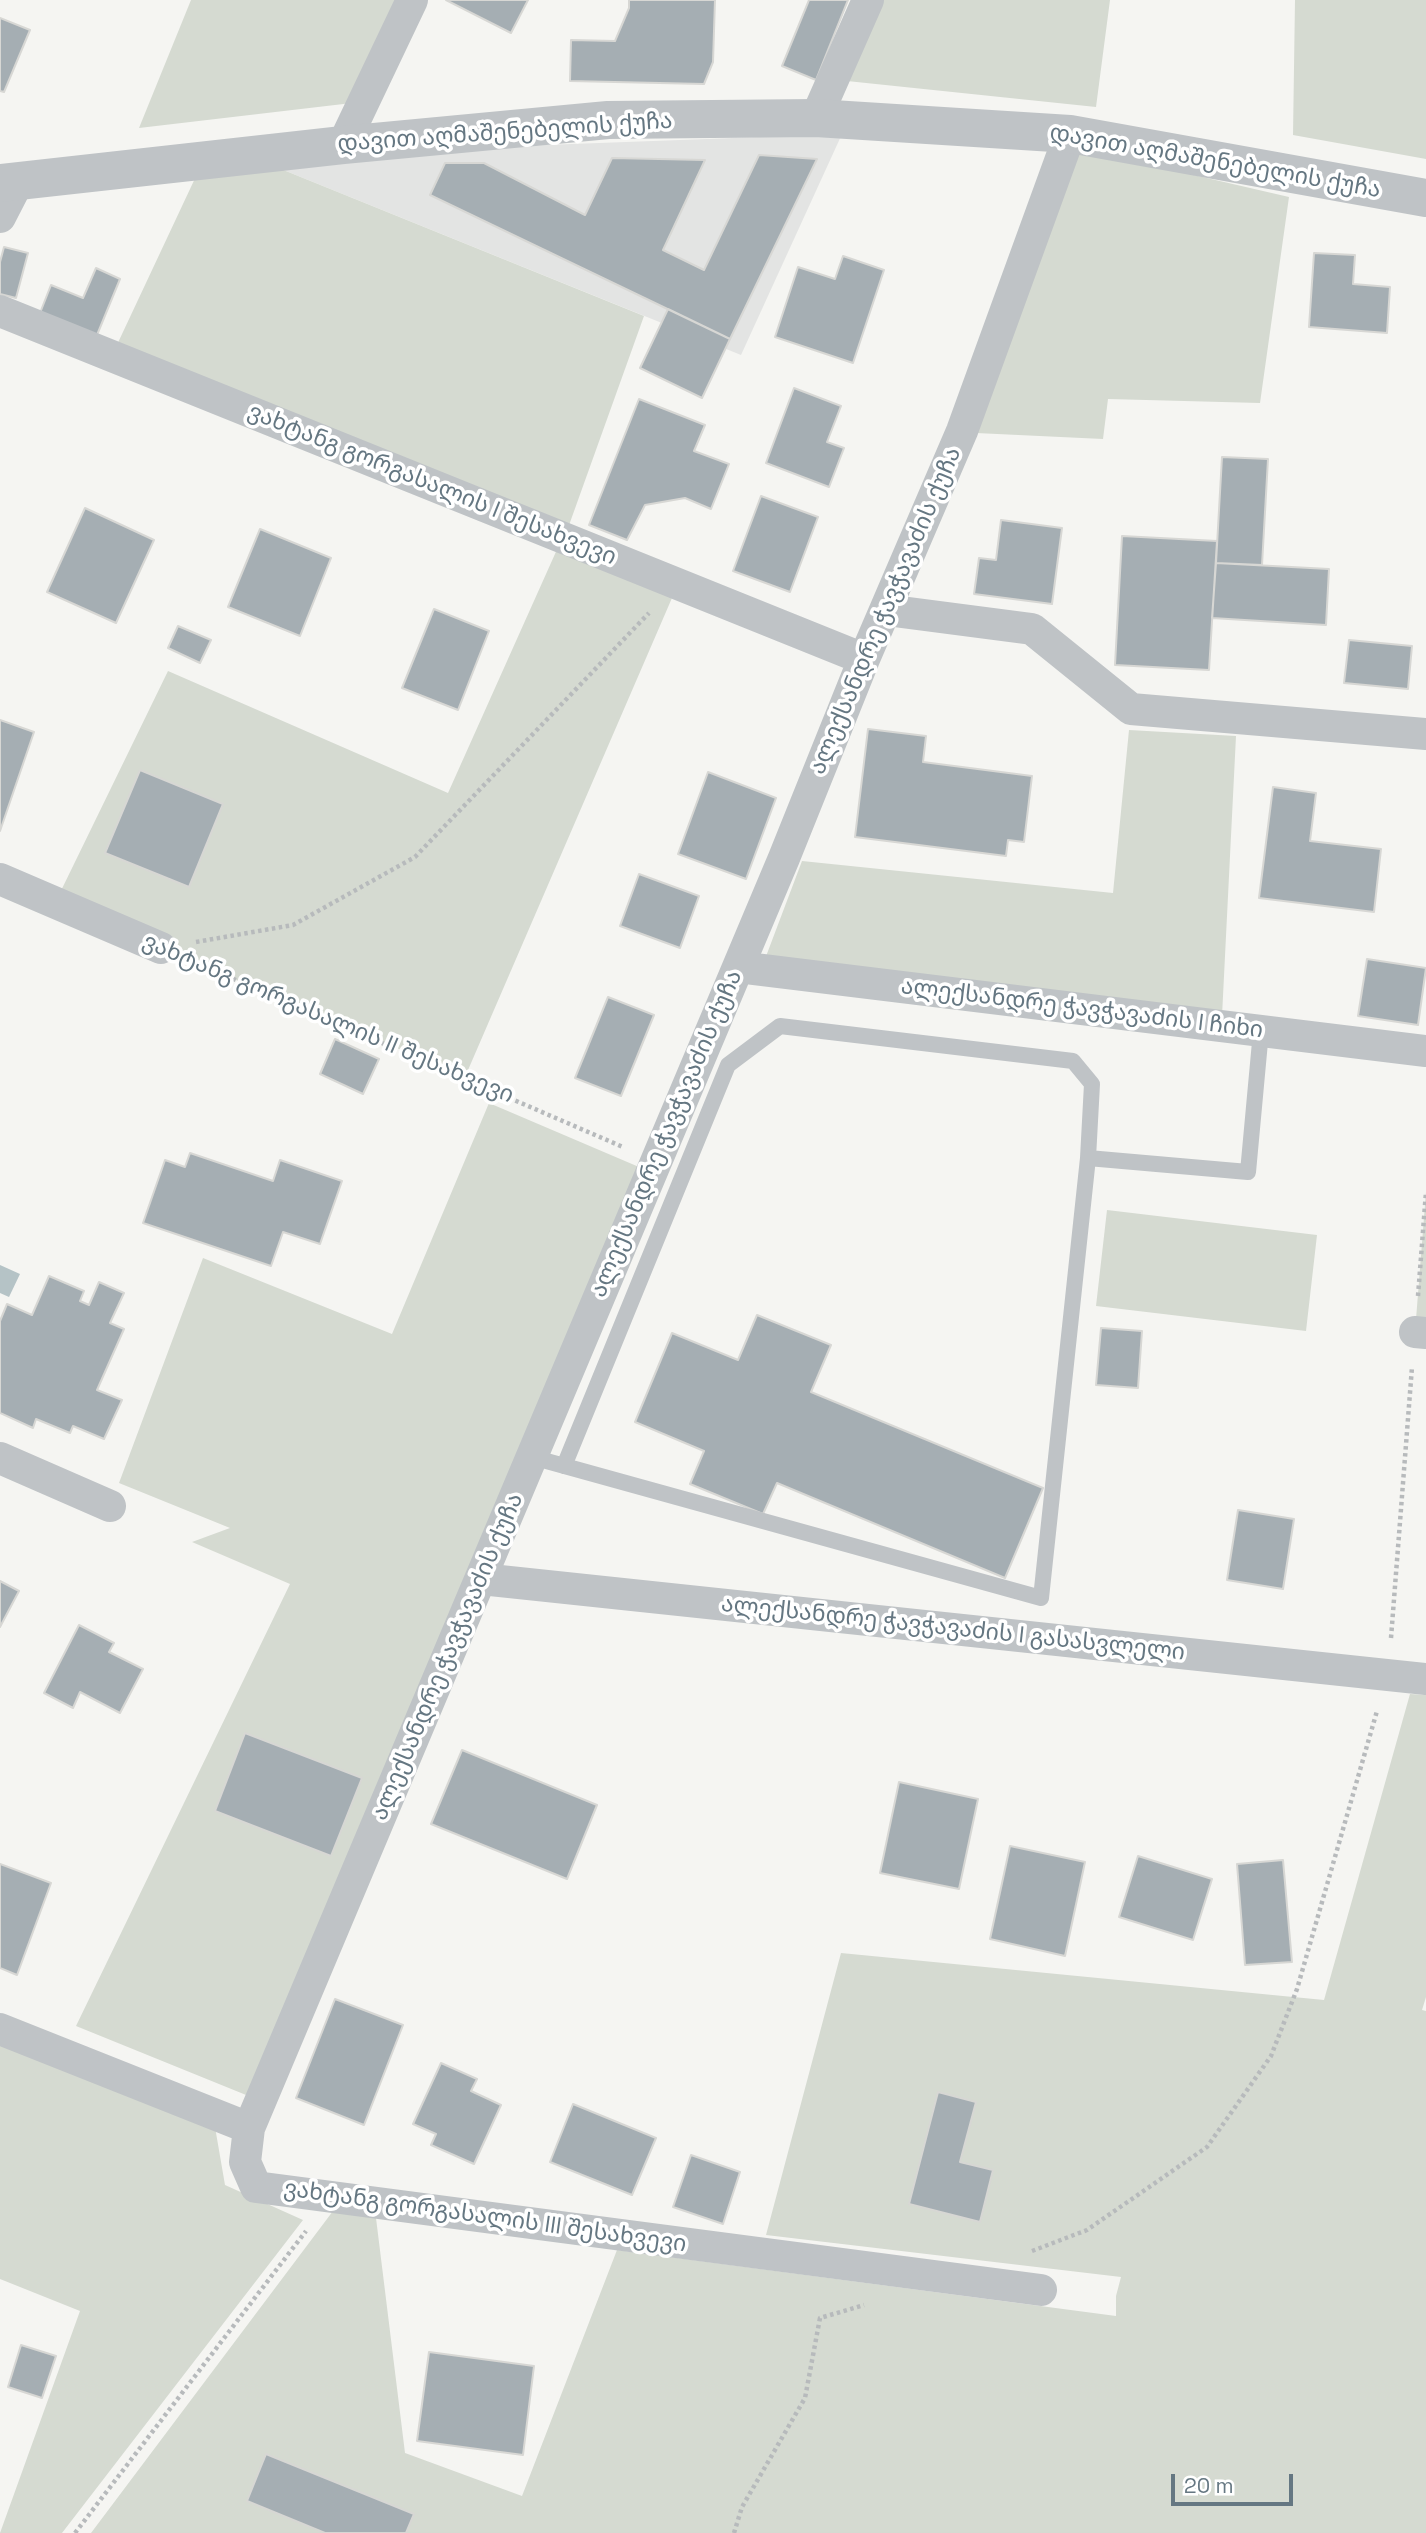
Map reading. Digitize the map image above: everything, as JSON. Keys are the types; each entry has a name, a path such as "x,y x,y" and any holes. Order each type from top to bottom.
{"street":[{"path":"343,145 412,0"},
{"path":"816,118 868,0"},
{"name":"დავით აღმაშენებელის ქუჩა","path":"9,181 608,120 816,118 1070,134 1426,198"},
{"name":"ალექსანდრე ჭავჭავაძის ქუჩა","path":"249,2128 962,431 1070,134"},
{"path":"0,216 9,181"},
{"name":"ვახტანგ გორგასალის I შესახვევი","path":"0,311 864,659"},
{"path":"886,610 1032,629 1131,709 1426,734"},
{"name":"ვახტანგ გორგასალის II შესახვევი","path":"0,879 161,948"},
{"name":"ალექსანდრე ჭავჭავაძის I ჩიხი","path":"738,967 1426,1051"},
{"path":"0,1458 110,1506"},
{"name":"ალექსანდრე ჭავჭავაძის I გასასვლელი","path":"481,1578 1426,1679"},
{"path":"0,2029 249,2128"},
{"name":"ვახტანგ გორგასალის III შესახვევი","path":"249,2128 246,2162 256,2187 1041,2291"}],"lane":[{"path":"532,1457 564,1466 1041,1598 1088,1158 1092,1084 1073,1061 780,1026 728,1065 564,1466"},
{"path":"1088,1158 1248,1172 1261,1031"}],"path":[{"path":"161,948 292,925 415,857 678,583"},
{"name":"ვახტანგ გორგასალის II შესახვევი","path":"161,948 656,1162"},
{"path":"1027,2252 1087,2230 1207,2147 1271,2056 1297,1989 1388,1675 1421,1332 1426,1192"},
{"path":"75,2533 332,2197"},
{"path":"734,2533 742,2507 805,2398 820,2318 869,2304"}],"shaded area":[{"path":"191,0 397,0 352,103 139,128"},
{"path":"881,0 1110,0 1096,107 847,81"},
{"path":"1295,0 1426,0 1426,159 1293,135"},
{"path":"842,134 741,355 271,165 464,148"},
{"path":"1077,148 1289,197 1260,403 1108,399 1103,439 976,433"},
{"path":"271,165 644,316 568,528 115,349 198,172"},
{"path":"559,545 675,591 465,1077 55,903 168,671 448,793"},
{"path":"1129,730 1236,736 1222,1016 765,959 802,861 1113,893"},
{"path":"489,1103 639,1167 251,2097 76,2026 290,1584 192,1542 230,1528 119,1483 203,1258 392,1334"},
{"path":"1426,1192 1426,1333 1415,1332"},
{"path":"1107,1210 1317,1235 1306,1331 1096,1306"},
{"path":"0,1265 20,1274 9,1297 0,1293"},
{"path":"1410,1694 1426,1695 1426,1997 1422,2010 1426,2011 1426,2533 91,2533 333,2211 376,2218 405,2453 522,2496 617,2250 1116,2316 1116,2296 1121,2277 766,2235 841,1953 1324,2000"},
{"path":"0,2039 215,2127 225,2185 303,2220 62,2533 0,2533 80,2311 0,2279"}],"building":[{"path":"446,0 528,0 511,33"},
{"path":"629,0 715,0 713,62 704,84 570,81 571,40 615,41 629,8"},
{"path":"809,0 848,0 816,80 782,66"},
{"path":"0,18 30,30 4,92 0,91"},
{"path":"759,155 817,159 730,339 430,195 445,163 484,163 585,215 612,158 705,160 663,250 704,270"},
{"path":"4,247 28,253 16,298 0,294 0,262"},
{"path":"1314,253 1355,255 1353,284 1390,287 1387,333 1309,327"},
{"path":"843,256 884,270 853,363 775,337 798,267 835,279"},
{"path":"96,268 120,279 97,335 40,313 51,285 83,298"},
{"path":"668,309 730,339 702,398 640,368"},
{"path":"794,388 841,406 827,442 844,448 829,487 766,463"},
{"path":"639,399 705,425 694,451 729,464 711,509 685,498 645,505 627,540 589,525"},
{"path":"1222,457 1268,459 1262,565 1216,563"},
{"path":"761,496 818,517 790,592 733,571"},
{"path":"85,508 154,540 116,623 47,592"},
{"path":"1001,520 1062,528 1052,604 974,594 979,558 996,560"},
{"path":"260,529 331,558 300,636 228,607"},
{"path":"1122,536 1217,541 1209,670 1115,665"},
{"path":"1216,563 1329,569 1326,625 1212,618"},
{"path":"434,609 489,631 458,710 402,688"},
{"path":"178,626 211,640 200,663 168,648"},
{"path":"1349,640 1412,646 1408,689 1344,683"},
{"path":"0,720 34,732 0,831"},
{"path":"868,729 926,736 923,762 1032,776 1024,842 1008,840 1006,856 855,837"},
{"path":"140,770 223,804 189,887 105,853"},
{"path":"708,772 776,798 746,879 678,854"},
{"path":"1273,787 1316,793 1310,841 1381,849 1374,912 1259,898"},
{"path":"639,874 699,896 680,948 620,926"},
{"path":"1367,959 1426,968 1418,1025 1358,1016"},
{"path":"608,997 654,1015 621,1096 575,1078"},
{"path":"335,1039 379,1059 363,1094 320,1074"},
{"path":"190,1153 273,1181 280,1160 342,1181 320,1244 283,1232 271,1266 143,1223 165,1160 185,1167"},
{"path":"49,1276 84,1291 80,1301 89,1305 99,1282 124,1293 110,1323 124,1329 97,1390 122,1400 104,1439 73,1426 70,1433 36,1419 33,1428 0,1413 0,1321 7,1304 32,1315"},
{"path":"757,1315 831,1345 811,1392 1043,1488 1005,1578 777,1483 763,1514 690,1484 704,1451 635,1422 672,1333 738,1360"},
{"path":"1101,1328 1142,1331 1138,1388 1096,1385"},
{"path":"1238,1510 1294,1519 1283,1589 1227,1580"},
{"path":"0,1581 19,1591 0,1627"},
{"path":"79,1625 114,1643 109,1652 143,1669 120,1713 80,1692 73,1708 44,1693"},
{"path":"245,1733 362,1778 331,1856 215,1811"},
{"path":"462,1750 597,1805 567,1879 431,1824"},
{"path":"899,1782 978,1799 959,1889 880,1873"},
{"path":"1010,1846 1085,1862 1065,1956 990,1939"},
{"path":"1138,1856 1212,1879 1193,1940 1119,1917"},
{"path":"1283,1860 1292,1962 1245,1965 1237,1864"},
{"path":"0,1864 51,1883 17,1975 0,1968"},
{"path":"335,1999 403,2025 364,2125 296,2098"},
{"path":"441,2063 477,2079 471,2091 501,2105 474,2164 431,2145 436,2134 413,2124"},
{"path":"938,2092 976,2102 960,2162 993,2170 980,2222 909,2204"},
{"path":"573,2104 656,2138 632,2195 550,2162"},
{"path":"691,2155 740,2172 723,2224 673,2207"},
{"path":"21,2345 56,2356 42,2398 8,2387"},
{"path":"429,2352 534,2366 523,2455 417,2441"},
{"path":"266,2454 414,2514 406,2533 325,2533 247,2501"}]}
